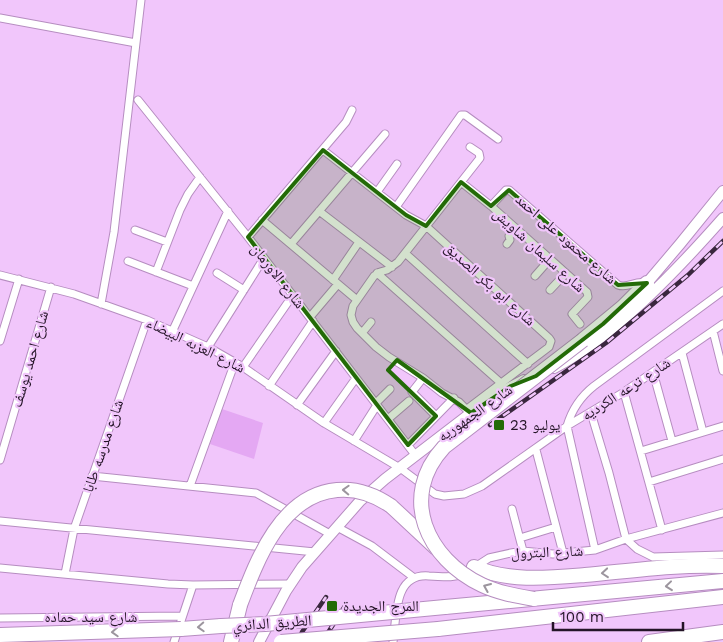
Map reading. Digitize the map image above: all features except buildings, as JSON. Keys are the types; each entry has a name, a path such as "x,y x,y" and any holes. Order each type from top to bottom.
{"highway":[{"path":"438,550 424,525 421,506 422,486 433,461 450,442 650,287"},
{"path":"231,642 240,605 253,572 280,524 294,508 310,497 330,491 349,490 375,497 391,506 466,576 499,592 534,599"},
{"path":"474,567 494,574 537,578 694,566 723,566"},
{"name":"الطريق الدائري","path":"0,635 92,633 265,624 720,581"},
{"name":"الطريق الدائري","path":"281,642 438,629 721,597"},
{"path":"649,642 723,632"}],"main road":[{"name":"شارع الجمهوريه","path":"259,642 271,616 290,584 315,552 370,491 416,456 469,411 511,386 551,370 579,354 634,309 680,244 723,191"},
{"name":"شارع الجمهوريه","path":"650,287 723,218"}],"street":[{"path":"101,304 114,232 141,0"},
{"path":"0,18 136,43"},
{"name":"شارع الاورمان","path":"138,100 228,211 416,456"},
{"path":"248,237 346,122 352,110"},
{"path":"396,207 461,115 464,115 498,139"},
{"path":"291,244 385,134"},
{"path":"405,253 528,364 469,411 454,398 389,357 355,325 352,311 357,300 377,273 395,265 480,157 479,153 470,146"},
{"name":"شارع ابو بكر الصديق","path":"323,150 396,207 418,223 426,226 549,338 551,344 528,364"},
{"path":"377,192 397,164"},
{"path":"156,272 183,202 200,177"},
{"name":"شارع سليمان شاويش","path":"461,182 491,206 588,293 588,297 572,314 580,324"},
{"name":"شارع محمود على احمد","path":"491,206 506,190 510,190 618,285 628,286 639,282 650,287"},
{"path":"174,330 228,211"},
{"path":"319,211 358,242 395,265"},
{"path":"262,220 357,300"},
{"path":"507,244 510,240 509,236 516,228"},
{"path":"135,230 167,242"},
{"path":"269,386 336,282 358,242"},
{"path":"208,347 264,258"},
{"path":"535,276 550,258"},
{"path":"128,261 193,286"},
{"path":"377,273 502,384"},
{"path":"550,290 566,273"},
{"path":"217,274 244,290"},
{"name":"شارع العزبه البيضاء","path":"0,275 51,287 174,330 235,362 324,423 400,468"},
{"path":"0,341 19,279"},
{"name":"شارع احمد يوسف","path":"0,460 51,287"},
{"path":"595,550 567,426 573,409 588,390 723,291"},
{"path":"243,367 293,295"},
{"name":"شارع مدرسه طابا","path":"65,574 74,529 147,320"},
{"path":"362,333 371,322"},
{"name":"شارع ترعه الكرديه","path":"400,468 435,494 454,496 482,486 536,450 567,426 592,413 682,354 723,324"},
{"path":"713,331 723,371"},
{"path":"297,405 336,351"},
{"path":"682,354 703,432"},
{"path":"190,486 235,362"},
{"path":"653,372 672,442"},
{"path":"324,423 356,378"},
{"path":"423,378 412,392 436,416"},
{"path":"354,441 376,404 390,389"},
{"path":"624,392 662,530"},
{"path":"408,445 454,398"},
{"path":"388,419 409,401"},
{"path":"592,413 626,539 637,549 652,557 723,555"},
{"path":"641,451 723,426"},
{"path":"536,450 563,553"},
{"path":"649,482 723,459"},
{"path":"92,476 256,493 372,546 413,577 401,590 393,642"},
{"path":"512,509 523,552"},
{"name":"شارع البترول","path":"413,577 422,575 458,576 489,558 500,555 523,552 542,554 595,550 626,539 723,513"},
{"path":"0,521 315,552"},
{"path":"520,538 556,527"},
{"path":"0,568 168,584 290,584"},
{"path":"174,642 194,585"},
{"name":"شارع سيد حماده","path":"0,618 182,616"}],"highlighted area":[{"path":"323,150 406,215 426,226 461,182 491,206 509,190 618,285 647,283 603,324 536,376 511,386 471,413 397,360 388,370 436,416 408,445 248,237"}],"shaded area":[{"path":"222,409 263,423 254,459 210,444"}],"railway":[{"path":"490,425 606,343 688,275 723,241"},
{"path":"298,642 302,632 326,597"},
{"path":"322,642 345,606"}],"place":[{"name":"23 يوليو","path":"499,425"},
{"name":"المرج الجديدة","path":"332,606"}]}
